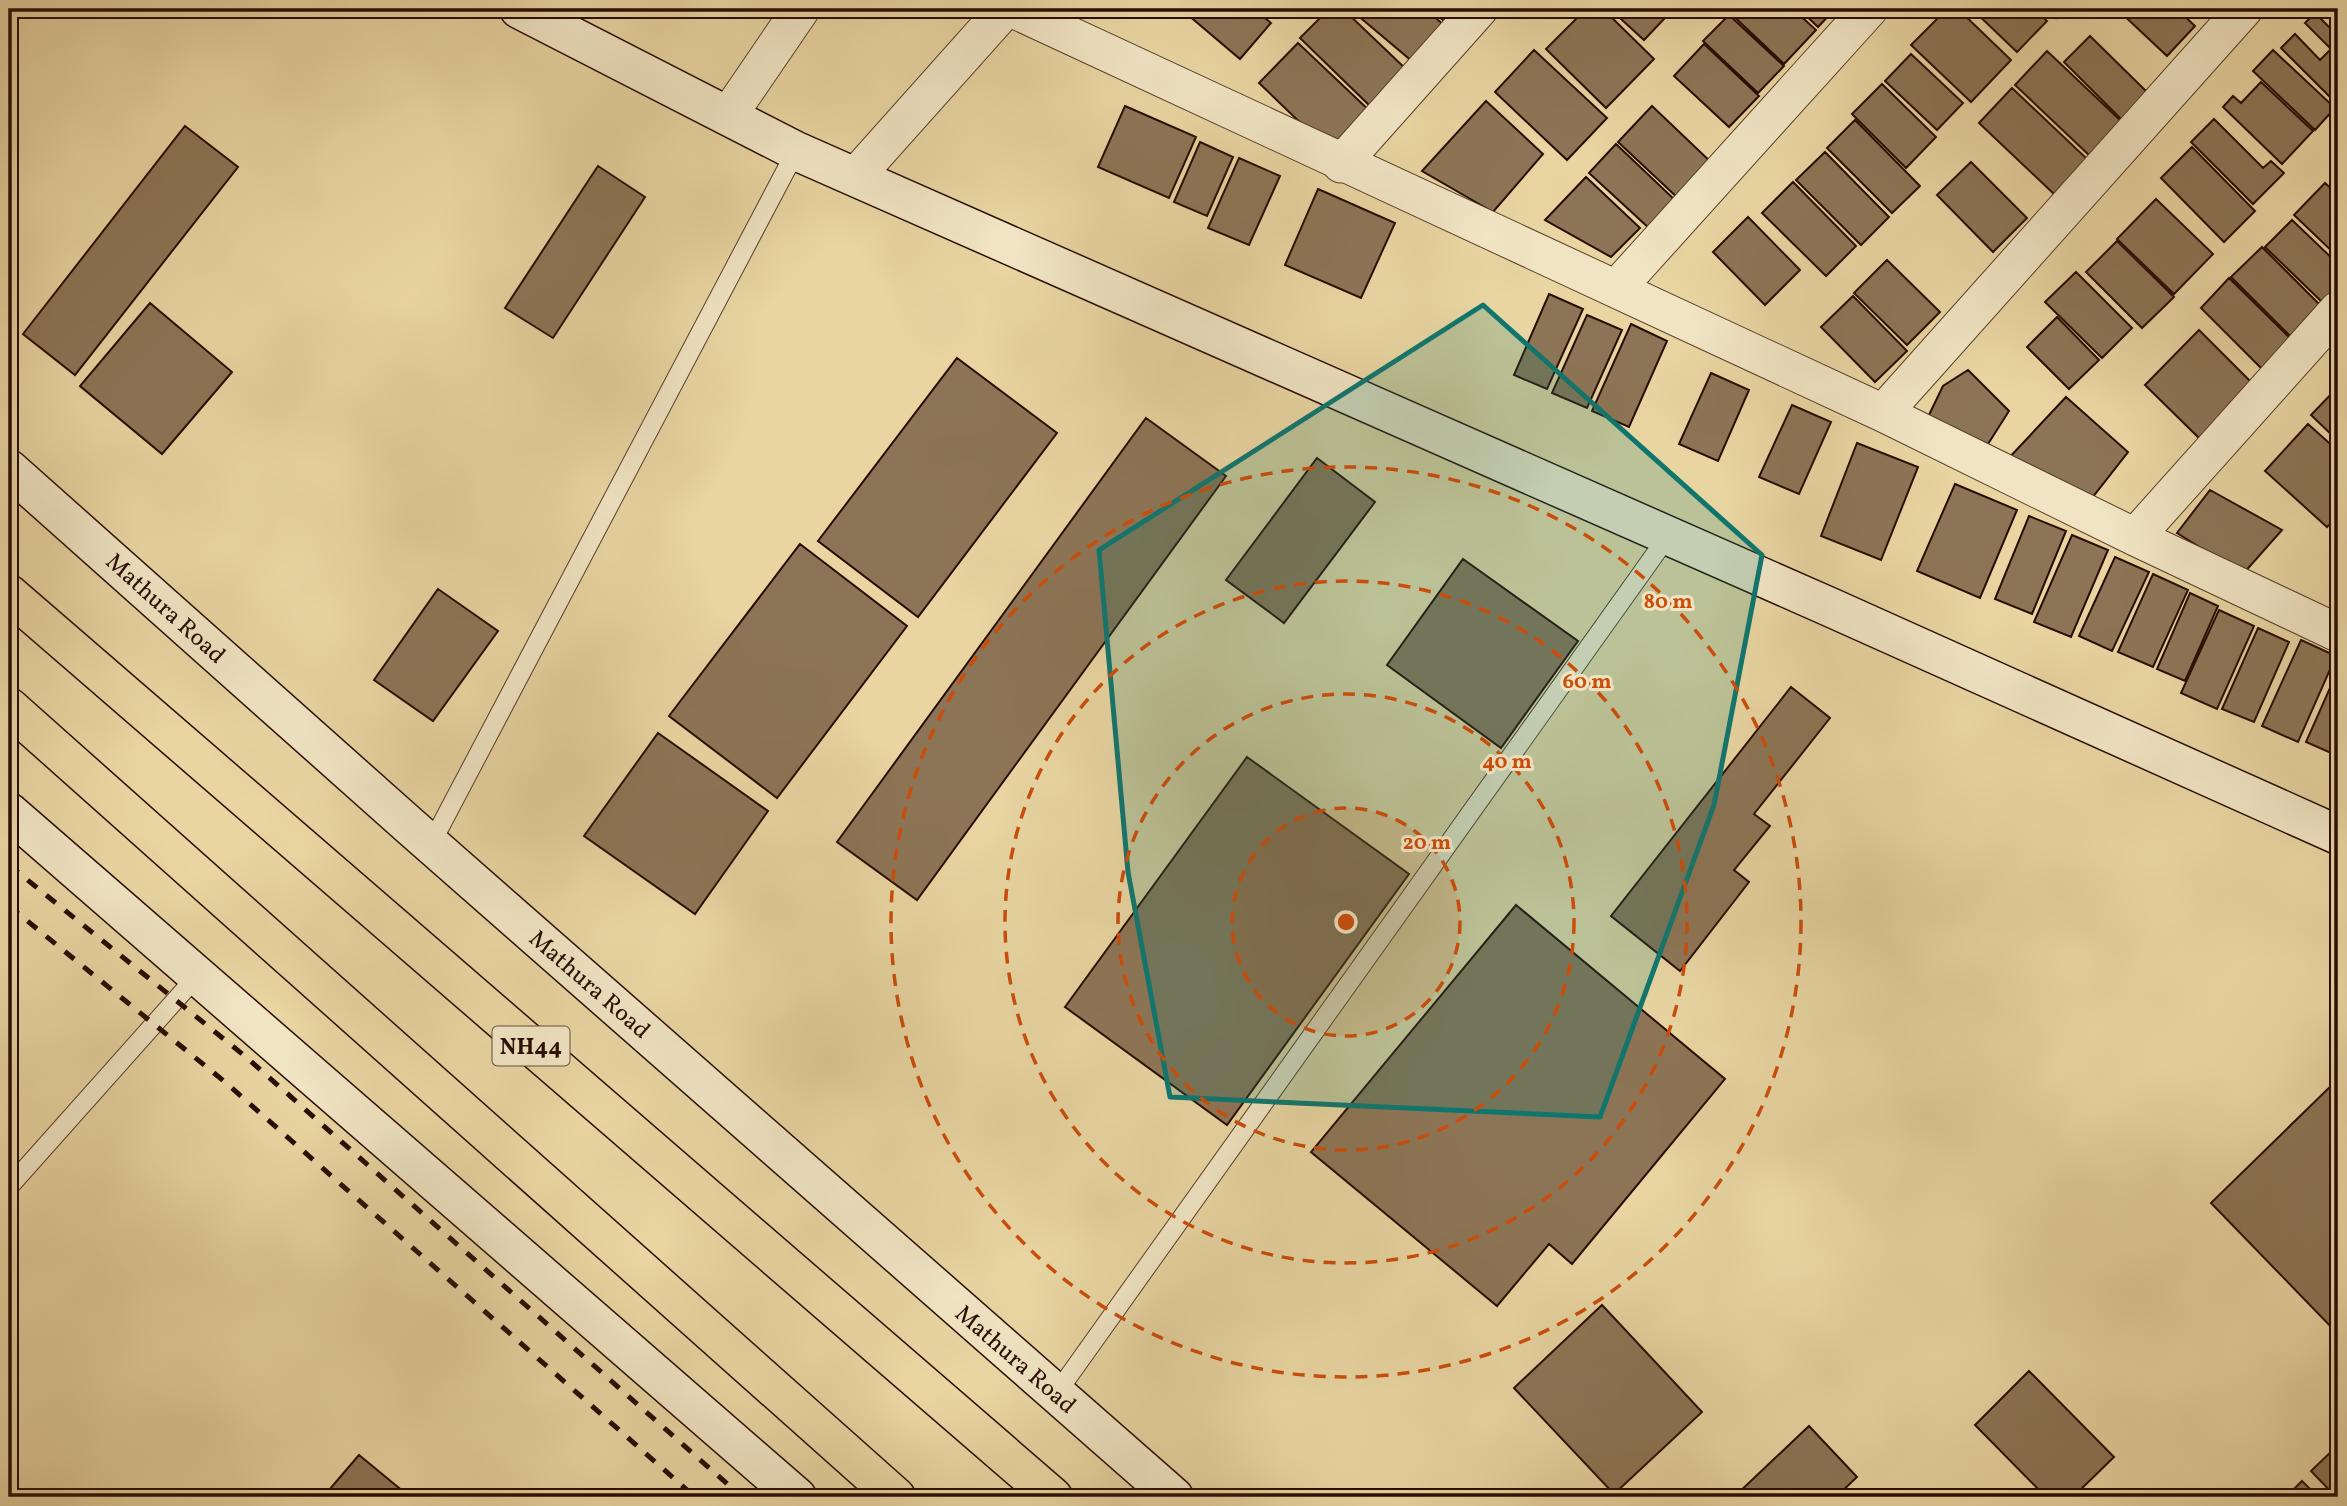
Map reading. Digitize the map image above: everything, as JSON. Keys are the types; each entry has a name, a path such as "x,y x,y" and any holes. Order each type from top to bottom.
{"highway":[{"name":"NH44","path":"9,594 1054,1497"},
{"path":"9,707 895,1497"}],"main road":[{"path":"519,9 796,151 2338,835"},
{"name":"Mathura Road","path":"9,469 431,845 1174,1497"},
{"path":"9,812 797,1497"}],"street":[{"path":"728,116 801,9"},
{"path":"855,177 1005,9"},
{"path":"1013,9 1882,413 2338,633"},
{"path":"1341,163 1479,9"},
{"path":"1616,289 1869,9"},
{"path":"1882,413 2244,9"},
{"path":"2135,537 2338,310"}],"lane":[{"path":"431,845 796,151"},
{"path":"1056,1394 1668,536"},
{"path":"9,1187 197,976"}],"highlighted area":[{"path":"1483,305 1762,555 1714,805 1600,1117 1170,1097 1128,872 1099,550"}],"building":[{"path":"1181,9 1254,9 1271,23 1240,59"},
{"path":"1329,9 1343,9 1408,71 1372,108 1300,38"},
{"path":"1350,9 1425,9 1444,25 1413,62"},
{"path":"1430,9 1463,9 1449,25"},
{"path":"1586,9 1603,9 1654,59 1606,108 1546,49"},
{"path":"1610,9 1653,9 1664,19 1644,40"},
{"path":"1657,9 1677,9 1668,18"},
{"path":"1726,9 1793,9 1816,30 1784,64"},
{"path":"1799,9 1835,9 1818,27"},
{"path":"1947,9 1958,9 2011,60 1971,102 1911,45"},
{"path":"1972,9 2034,9 2047,21 2017,52"},
{"path":"2046,9 2065,9 2056,18"},
{"path":"2117,9 2177,9 2195,26 2167,56"},
{"path":"2315,13 2338,36 2338,105 2281,48 2295,34 2320,60 2331,49 2305,23"},
{"path":"1729,15 1784,66 1758,93 1703,41"},
{"path":"2090,36 2148,93 2122,120 2064,62"},
{"path":"1298,43 1373,114 1334,155 1259,83"},
{"path":"1704,44 1759,96 1729,127 1674,76"},
{"path":"1534,50 1607,118 1567,160 1495,92"},
{"path":"2273,50 2335,108 2315,130 2253,71"},
{"path":"2047,51 2122,122 2090,156 2015,85"},
{"path":"1911,54 1963,103 1937,130 1885,81"},
{"path":"2261,82 2313,131 2282,164 2223,107 2233,96 2241,103"},
{"path":"1882,84 1936,137 1906,168 1852,114"},
{"path":"2012,88 2087,159 2054,194 1979,123"},
{"path":"1486,101 1543,154 1493,212 1422,171"},
{"path":"1125,106 1196,137 1169,198 1098,167"},
{"path":"1652,106 1714,165 1680,200 1618,142"},
{"path":"2214,119 2263,168 2271,161 2284,173 2253,204 2191,142"},
{"path":"1855,120 1920,186 1892,213 1827,148"},
{"path":"185,126 238,167 75,375 23,334"},
{"path":"1200,142 1233,157 1207,216 1174,202"},
{"path":"1616,144 1676,201 1650,229 1589,173"},
{"path":"2192,147 2255,211 2224,242 2161,178"},
{"path":"1825,152 1889,217 1861,245 1796,180"},
{"path":"1239,158 1280,176 1249,245 1208,228"},
{"path":"1971,162 2027,218 1993,252 1937,195"},
{"path":"598,166 645,197 553,338 505,308"},
{"path":"1586,177 1640,228 1611,257 1545,220"},
{"path":"1793,182 1856,246 1826,276 1762,213"},
{"path":"2325,183 2338,195 2338,257 2294,215"},
{"path":"1318,189 1395,223 1361,298 1285,265"},
{"path":"2156,199 2213,254 2174,294 2117,239"},
{"path":"1748,217 1800,270 1765,305 1713,252"},
{"path":"2292,220 2338,264 2338,285 2322,302 2265,247"},
{"path":"2117,241 2174,297 2142,328 2086,272"},
{"path":"2262,247 2324,309 2293,339 2231,277"},
{"path":"1887,260 1940,312 1907,345 1854,293"},
{"path":"2076,272 2132,328 2102,358 2045,302"},
{"path":"2229,278 2295,343 2266,373 2201,308"},
{"path":"1549,294 1583,309 1547,389 1514,375"},
{"path":"1853,296 1907,351 1875,382 1821,327"},
{"path":"150,303 232,372 162,454 80,386"},
{"path":"1587,315 1622,330 1587,408 1552,393"},
{"path":"2057,317 2099,360 2069,389 2027,347"},
{"path":"1631,324 1667,341 1629,427 1592,411"},
{"path":"2199,330 2253,384 2199,438 2145,385"},
{"path":"957,358 1057,433 918,617 818,541"},
{"path":"1968,370 2009,411 1988,444 1926,421 1943,386"},
{"path":"1711,373 1749,390 1718,461 1679,444"},
{"path":"2338,387 2338,441 2311,415"},
{"path":"2066,397 2128,452 2092,498 2007,460"},
{"path":"1792,405 1831,422 1799,494 1759,477"},
{"path":"1146,418 1226,476 917,900 837,842"},
{"path":"2308,424 2338,451 2338,516 2327,527 2265,471"},
{"path":"1857,443 1918,467 1881,560 1821,536"},
{"path":"1317,458 1375,502 1284,623 1226,580"},
{"path":"1955,484 2017,510 1980,598 1917,571"},
{"path":"2210,490 2282,530 2243,574 2177,533"},
{"path":"2029,516 2066,531 2032,614 1995,599"},
{"path":"2072,535 2108,550 2071,637 2034,622"},
{"path":"800,544 907,626 777,798 669,716"},
{"path":"2115,557 2149,572 2112,651 2079,636"},
{"path":"1463,559 1578,641 1501,748 1387,665"},
{"path":"2153,574 2188,590 2153,667 2118,652"},
{"path":"438,589 498,631 433,721 374,680"},
{"path":"2190,593 2218,606 2185,681 2157,669"},
{"path":"2219,610 2254,626 2217,709 2181,693"},
{"path":"2258,628 2289,642 2254,722 2222,709"},
{"path":"2301,640 2336,656 2298,742 2262,726"},
{"path":"2338,670 2338,756 2306,742"},
{"path":"1791,687 1830,718 1754,814 1770,826 1734,870 1749,882 1680,971 1611,916"},
{"path":"658,733 768,811 695,914 584,836"},
{"path":"1247,757 1409,874 1227,1125 1065,1007"},
{"path":"1516,905 1725,1079 1572,1264 1549,1244 1497,1306 1311,1152"},
{"path":"2338,1079 2338,1334 2211,1203"},
{"path":"1602,1305 1702,1412 1614,1494 1514,1388"},
{"path":"2029,1371 2114,1457 2073,1497 2046,1497 1975,1425"},
{"path":"1809,1426 1857,1477 1836,1497 1734,1497"},
{"path":"2338,1445 2338,1497 2336,1497 2311,1471"},
{"path":"359,1455 410,1497 323,1497"},
{"path":"2302,1481 2318,1497 2286,1497"}],"railway":[{"path":"9,865 246,1057 742,1497"},
{"path":"9,906 225,1082 695,1497"}]}
